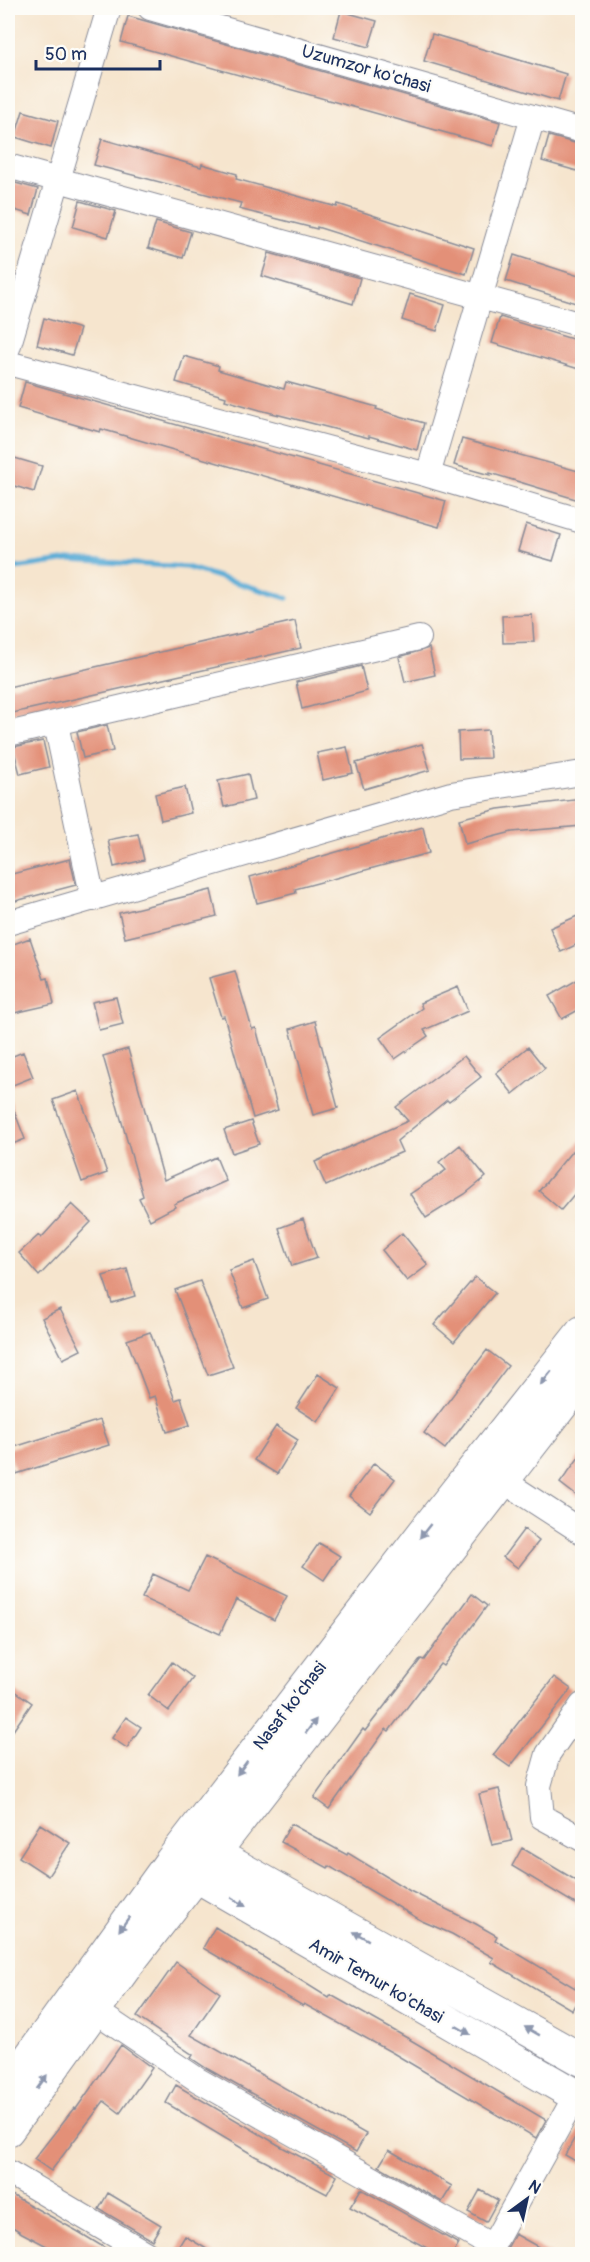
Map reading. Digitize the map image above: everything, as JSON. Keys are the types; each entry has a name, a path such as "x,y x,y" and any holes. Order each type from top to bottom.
{"main road":[{"name":"Nasaf ko‘chasi","path":"8,2130 94,2010 192,1858 431,1522 582,1332"},
{"name":"Nasaf ko‘chasi","path":"8,2087 192,1858 366,1654 505,1482 582,1379"},
{"name":"Amir Temur ko'chasi","path":"192,1858 582,2060"},
{"name":"Amir Temur ko'chasi","path":"192,1858 579,2097"}],"street":[{"path":"8,348 109,8"},
{"name":"Uzumzor ko'chasi","path":"150,8 582,131"},
{"path":"428,475 533,117"},
{"path":"8,166 582,325"},
{"path":"8,363 428,475 582,521"},
{"path":"8,734 419,638"},
{"path":"56,724 93,899"},
{"path":"8,922 451,794 582,773"},
{"path":"505,1482 582,1532"},
{"path":"582,1705 548,1754 538,1786 542,1817 582,1839"},
{"path":"94,2010 198,2080 490,2250 579,2097"},
{"path":"8,2172 147,2254"}],"building":[{"path":"341,11 377,21 369,47 334,37"},
{"path":"128,16 500,122 493,146 121,42"},
{"path":"432,34 566,74 558,101 424,61"},
{"path":"23,111 58,121 51,148 15,137"},
{"path":"549,136 582,145 577,171 542,161"},
{"path":"102,139 201,167 202,164 237,174 236,179 337,207 338,204 474,248 466,274 317,227 317,229 239,209 241,203 94,165"},
{"path":"8,181 38,189 31,215 8,208"},
{"path":"80,201 116,211 108,237 73,227"},
{"path":"156,222 191,232 183,258 148,248"},
{"path":"269,253 360,278 353,304 262,276"},
{"path":"514,255 582,277 582,305 506,281"},
{"path":"410,294 445,305 437,331 402,320"},
{"path":"500,317 582,342 579,369 492,343"},
{"path":"44,318 80,329 72,355 37,345"},
{"path":"184,356 219,366 218,370 284,389 286,382 377,407 376,409 424,423 417,450 260,410 176,382"},
{"path":"25,382 446,501 439,527 101,429 100,432 18,408"},
{"path":"462,439 582,472 582,501 490,473 490,475 454,465"},
{"path":"8,456 42,466 34,492 8,484"},
{"path":"526,524 561,535 553,561 518,551"},
{"path":"532,615 534,642 503,643 502,616"},
{"path":"295,621 301,648 8,714 8,687"},
{"path":"429,648 435,675 405,682 399,657"},
{"path":"361,666 367,691 302,709 296,682"},
{"path":"107,725 113,751 83,758 77,732"},
{"path":"488,730 490,758 459,759 458,732"},
{"path":"43,741 49,767 20,774 13,747"},
{"path":"422,744 430,770 364,789 356,763"},
{"path":"347,747 353,773 323,780 317,753"},
{"path":"248,774 254,800 224,807 218,781"},
{"path":"185,787 191,813 161,820 155,794"},
{"path":"582,799 582,826 512,832 465,844 459,819 498,809"},
{"path":"423,827 429,853 295,889 296,893 257,903 250,877"},
{"path":"138,834 144,860 114,867 108,840"},
{"path":"70,859 76,885 8,903 8,875"},
{"path":"211,890 217,916 125,938 119,913"},
{"path":"582,914 582,942 561,952 550,928"},
{"path":"30,938 44,979 48,978 54,1004 14,1013 8,985 8,946"},
{"path":"235,971 252,1029 256,1028 278,1110 253,1118 224,1016 221,1017 209,978"},
{"path":"582,977 582,1008 562,1019 549,996"},
{"path":"458,987 468,1011 424,1030 428,1036 395,1059 380,1038 422,1008 420,1003"},
{"path":"116,997 123,1024 99,1030 92,1002"},
{"path":"315,1021 338,1108 313,1115 290,1029"},
{"path":"528,1047 545,1068 513,1094 496,1073"},
{"path":"128,1049 164,1180 216,1157 226,1181 174,1204 175,1207 150,1220 139,1198 143,1196 103,1056"},
{"path":"23,1052 33,1077 8,1087 8,1058"},
{"path":"464,1056 481,1077 449,1102 447,1100 397,1141 402,1152 326,1186 315,1162 408,1121 396,1107"},
{"path":"78,1091 107,1173 82,1182 53,1100"},
{"path":"8,1095 25,1139 8,1146"},
{"path":"251,1121 259,1144 232,1153 224,1130"},
{"path":"582,1139 582,1185 561,1210 539,1191"},
{"path":"460,1145 486,1177 465,1194 426,1218 410,1194 446,1170 439,1162"},
{"path":"72,1204 91,1222 39,1276 19,1253 39,1235 41,1238"},
{"path":"303,1219 317,1258 292,1266 279,1228"},
{"path":"402,1233 428,1265 407,1281 382,1250"},
{"path":"254,1261 268,1299 243,1308 229,1270"},
{"path":"127,1269 135,1296 112,1303 103,1276"},
{"path":"475,1277 495,1293 454,1342 434,1325"},
{"path":"200,1281 233,1367 208,1375 175,1290"},
{"path":"60,1309 81,1350 63,1359 42,1318"},
{"path":"150,1332 175,1400 181,1398 190,1425 167,1432 155,1396 149,1398 127,1340"},
{"path":"487,1350 508,1366 445,1449 424,1433"},
{"path":"318,1374 340,1388 318,1422 296,1408"},
{"path":"100,1420 109,1445 16,1474 8,1449"},
{"path":"276,1426 298,1440 277,1474 254,1460"},
{"path":"582,1453 582,1500 560,1483"},
{"path":"374,1463 395,1479 370,1512 349,1496"},
{"path":"524,1529 539,1541 518,1568 503,1557"},
{"path":"319,1543 340,1556 324,1580 303,1566"},
{"path":"205,1557 287,1596 274,1620 236,1599 220,1634 142,1598 153,1574 188,1590"},
{"path":"472,1594 487,1606 443,1666 440,1664 389,1731 386,1729 329,1809 314,1798 363,1729 365,1731 421,1659 424,1660"},
{"path":"172,1662 193,1678 169,1711 148,1695"},
{"path":"554,1677 571,1689 510,1767 493,1755"},
{"path":"8,1686 32,1703 8,1738"},
{"path":"126,1717 141,1727 127,1748 112,1738"},
{"path":"499,1789 512,1841 492,1845 479,1794"},
{"path":"40,1824 70,1843 48,1876 19,1857"},
{"path":"291,1824 347,1855 348,1853 410,1891 497,1936 495,1940 582,1992 572,2010 491,1962 494,1958 452,1934 422,1921 329,1866 328,1868 281,1842"},
{"path":"522,1848 582,1884 582,1908 512,1866"},
{"path":"215,1927 329,1998 331,1995 546,2120 536,2138 393,2053 304,2004 303,2006 203,1948"},
{"path":"176,1962 220,1993 191,2035 366,2134 356,2152 206,2068 191,2058 193,2055 137,2017"},
{"path":"121,2045 152,2068 120,2113 104,2101 51,2171 34,2159 74,2108 76,2109"},
{"path":"176,2085 282,2147 337,2176 327,2194 255,2156 166,2103"},
{"path":"582,2125 582,2165 565,2155"},
{"path":"389,2150 452,2186 442,2202 379,2166"},
{"path":"361,2189 459,2244 453,2254 438,2254 350,2207"},
{"path":"480,2190 498,2200 486,2222 468,2212"},
{"path":"8,2193 115,2254 62,2254 22,2233 8,2224"},
{"path":"108,2193 161,2225 152,2240 99,2209"},
{"path":"515,2234 551,2254 504,2254"},
{"path":"185,2236 215,2254 174,2254"}],"waterway":[{"path":"8,569 69,560 186,567 287,598"}]}
